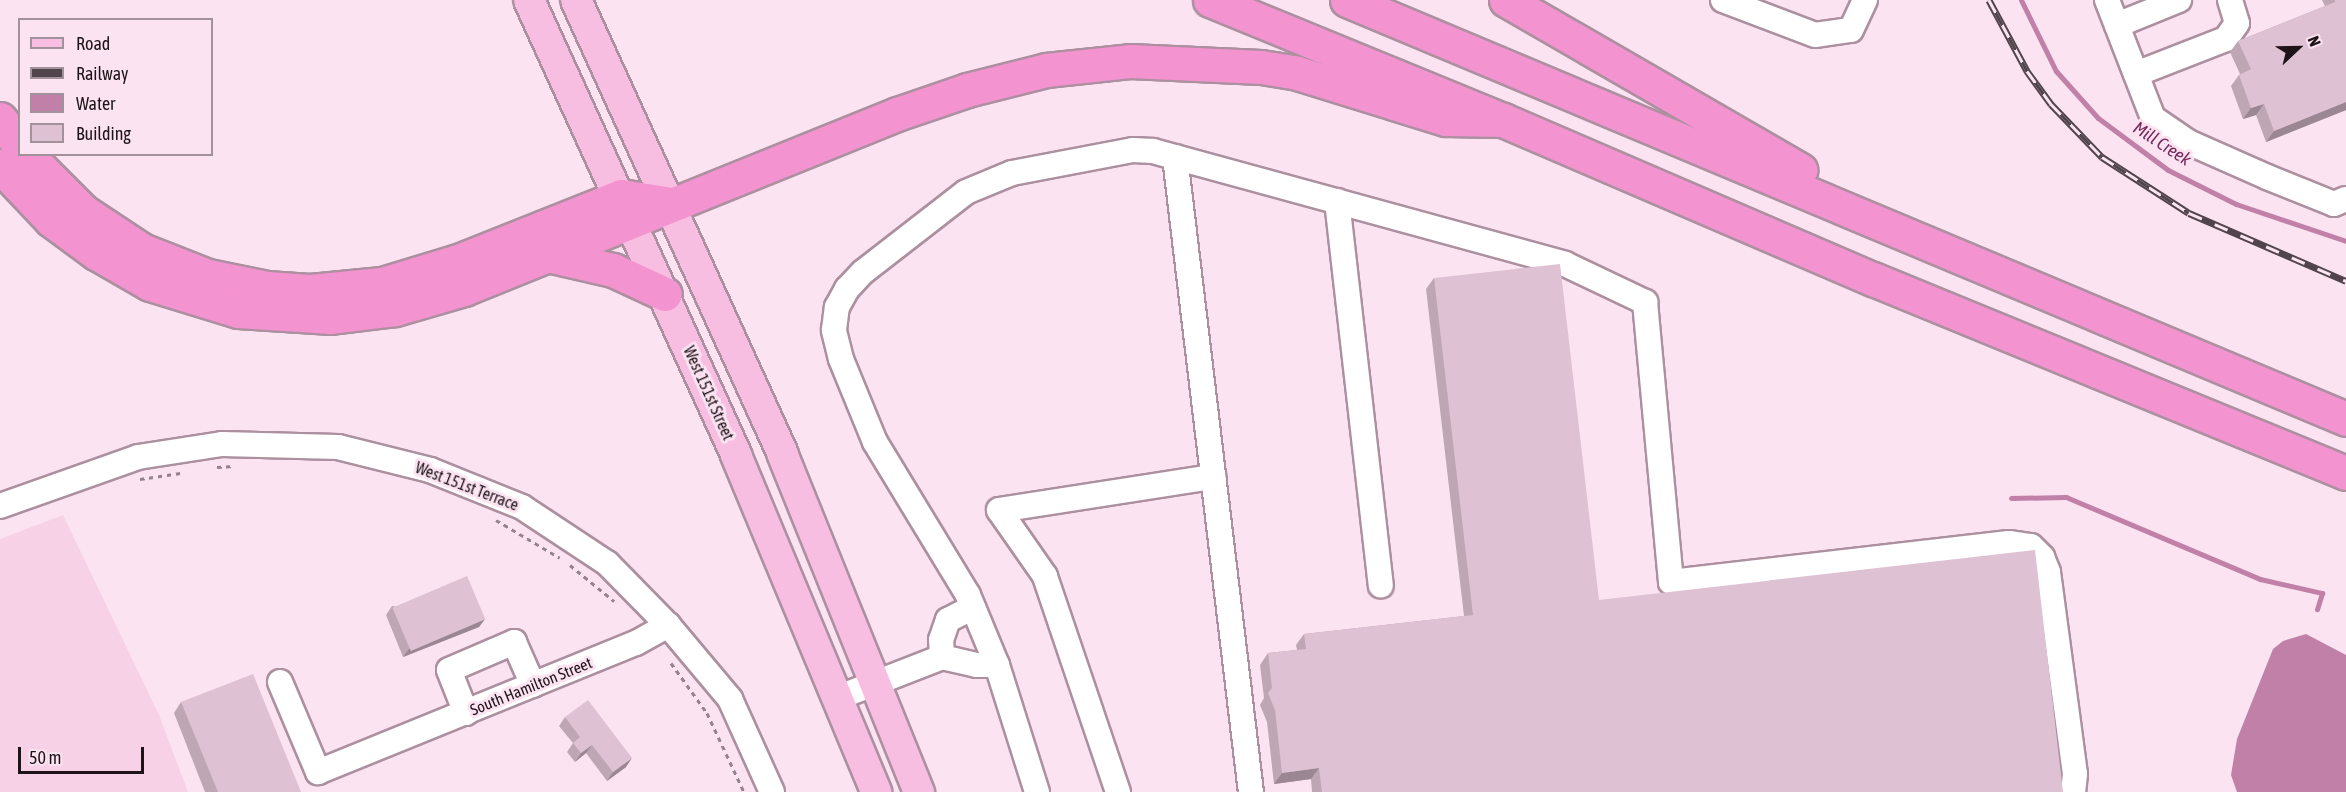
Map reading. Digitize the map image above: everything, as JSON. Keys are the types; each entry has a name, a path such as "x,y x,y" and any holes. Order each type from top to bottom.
{"highway":[{"path":"1210,0 1503,120 1873,279 2346,473"},
{"path":"1347,0 1914,235 2346,419"},
{"path":"1506,0 1914,235"},
{"path":"28,156 83,211 142,250 208,276 267,288 347,289 414,277 627,208 671,204 967,90 1046,70 1173,60 1261,67 1296,73 1446,119 1503,120"},
{"path":"0,119 18,144"},
{"path":"0,166 51,220 96,254 160,288 238,311 320,318 395,309 464,289 547,255 627,208"},
{"path":"547,255 613,270 665,294"}],"main road":[{"name":"West 151st Street","path":"530,0 627,208 774,541 876,792"},
{"path":"576,0 671,204 782,453 878,683 919,792"}],"street":[{"path":"1722,0 1815,35 1851,30 1865,0"},
{"path":"2107,0 2153,118 2188,142 2334,204 2346,199"},
{"path":"2117,25 2179,0"},
{"path":"2136,74 2226,39 2237,23 2230,0"},
{"path":"1036,792 997,665 973,607 947,557 875,442 841,359 834,330 837,307 847,289 863,272 966,192 987,181 1133,150 1175,157 1565,264 1645,302 1671,582 2009,543 2031,546 2042,557 2048,572 2075,774 2073,792"},
{"path":"1175,157 1251,792"},
{"path":"1337,201 1381,585"},
{"name":"West 151st Terrace","path":"0,506 138,457 222,444 338,447 430,470 522,507 607,563 658,630 729,699 772,792"},
{"path":"1118,792 1045,576 999,510 1214,477"},
{"path":"942,657 940,640 948,620 973,607"},
{"name":"South Hamilton Street","path":"280,682 318,772 533,686 658,630"},
{"path":"466,713 449,669 514,642 533,686"},
{"path":"837,698 942,657 977,665 997,665"}],"path":[{"path":"215,467 236,466"},
{"path":"136,480 192,471"},
{"path":"491,518 571,566 619,605"},
{"path":"658,630 706,713 744,792"}],"shaded area":[{"path":"63,515 159,715 188,792 0,792 0,539"}],"water":[{"path":"2306,634 2346,655 2346,792 2237,792 2231,775 2237,739 2273,649 2283,641"}],"building":[{"path":"2335,0 2346,0 2346,102 2274,131 2264,104 2251,108 2239,75 2251,69 2238,41 2335,2"},
{"path":"1560,264 1599,600 2035,550 2063,792 1322,792 1319,768 1282,773 1275,710 1268,693 1272,688 1268,653 1306,649 1304,634 1473,615 1434,278"},
{"path":"467,576 485,619 411,651 392,608"},
{"path":"253,674 301,792 218,792 181,702"},
{"path":"588,700 632,758 613,772 592,745 581,753 573,743 580,737 565,717"}],"waterway":[{"name":"Mill Creek","path":"2021,0 2056,71 2098,118 2168,170 2236,204 2346,241"},
{"path":"2011,498 2066,497 2260,579 2322,593 2317,609"}],"railway":[{"path":"1989,0 2027,71 2051,104 2102,157 2189,213 2346,281"}]}
